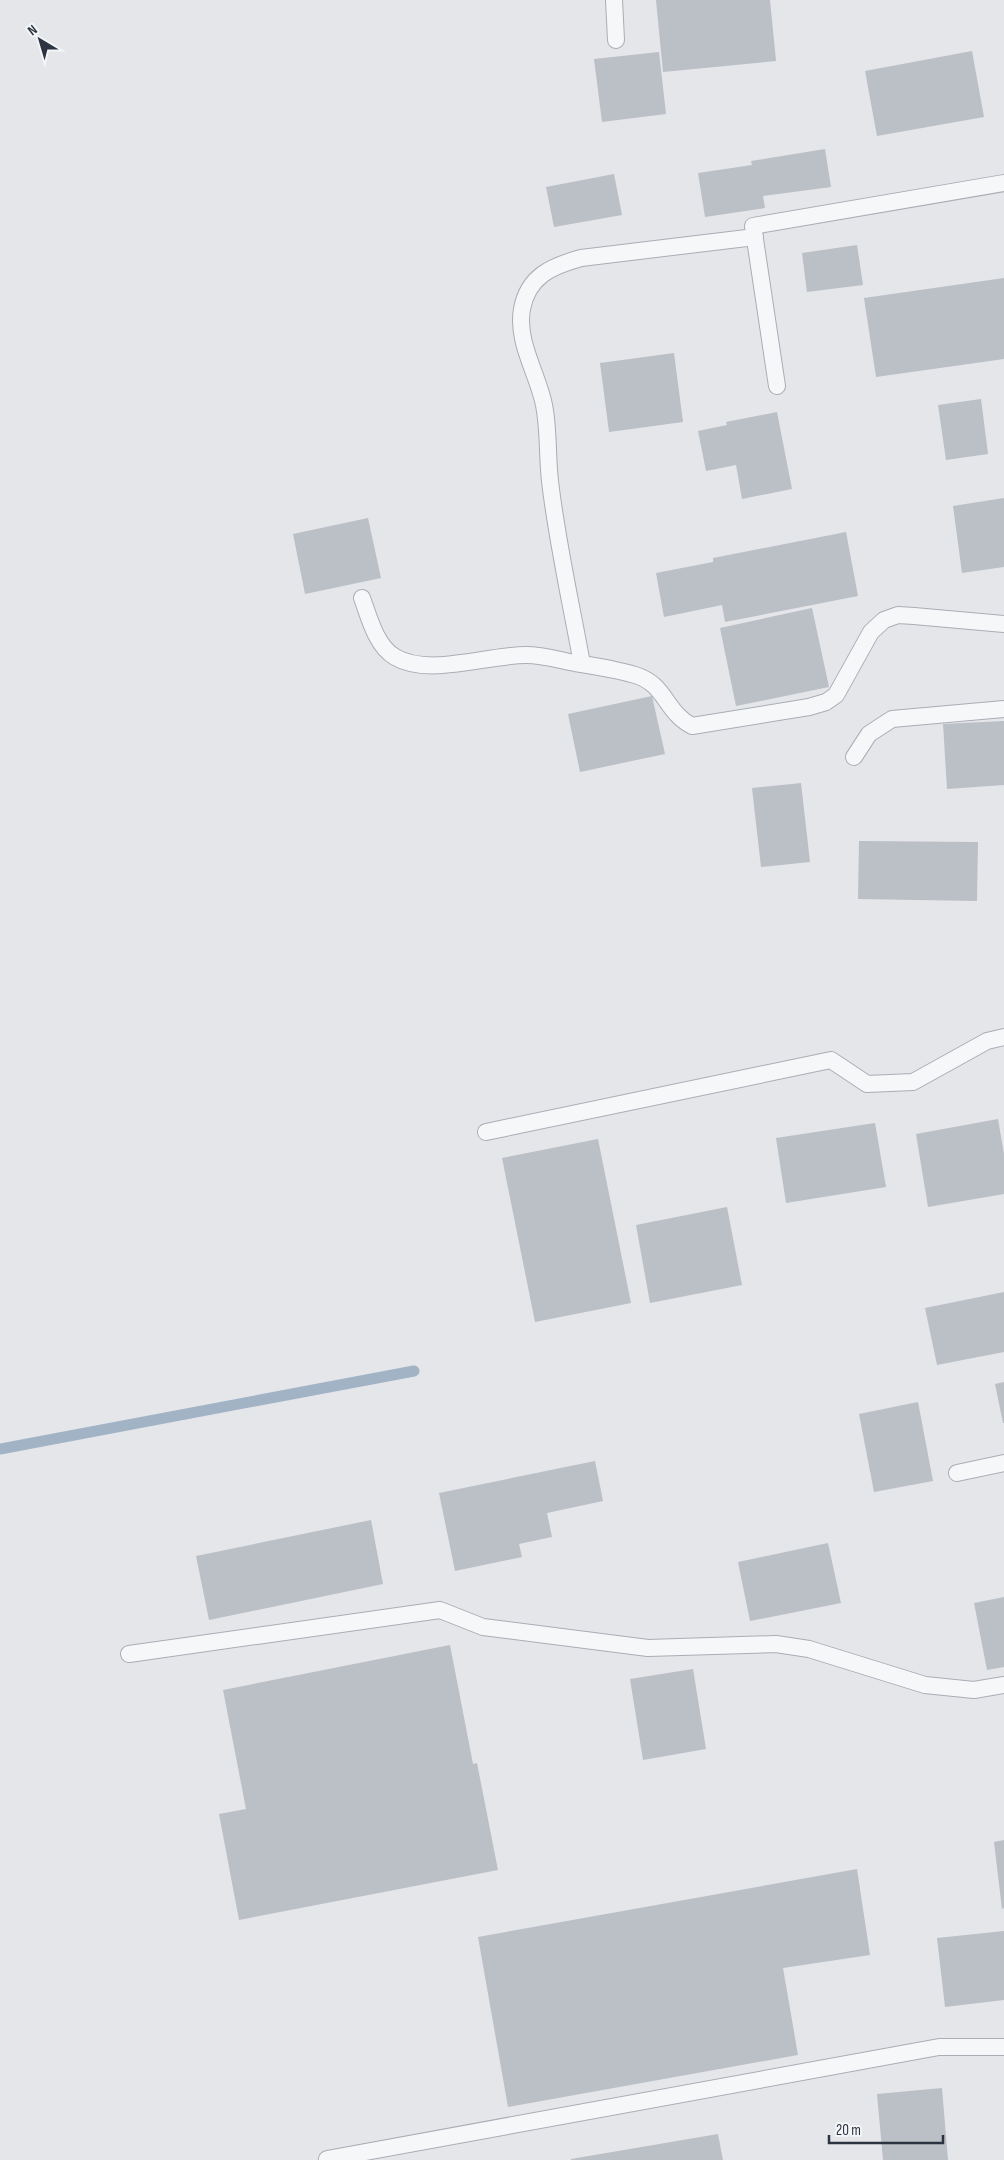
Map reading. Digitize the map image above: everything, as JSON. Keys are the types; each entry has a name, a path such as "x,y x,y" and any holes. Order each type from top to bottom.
{"lane":[{"path":"614,0 616,40"},
{"path":"777,386 753,226 1004,183"},
{"path":"582,664 550,482 543,402 522,329 522,309 528,292 541,274 555,265 581,258 755,237"},
{"path":"362,598 373,627 387,649 392,655 416,665 430,666 527,655 636,675 651,681 660,689 669,705 683,721 692,726 701,726 826,702 836,695 842,686 871,632 884,620 898,615 1004,624"},
{"path":"854,757 869,734 892,720 1004,709"},
{"path":"486,1132 831,1060 867,1084 913,1082 987,1041 1004,1038"},
{"path":"957,1473 1004,1463"},
{"path":"129,1654 440,1610 483,1627 648,1648 776,1644 809,1649 925,1685 974,1690 1004,1686"},
{"path":"327,2159 939,2047 1004,2047"}],"building":[{"path":"656,0 770,0 776,61 663,72"},
{"path":"972,51 984,117 877,136 865,71"},
{"path":"659,52 666,114 602,122 594,59"},
{"path":"825,149 831,187 763,196 765,208 705,217 698,173 752,165 751,161"},
{"path":"614,174 622,215 554,227 546,187"},
{"path":"857,245 863,285 807,292 802,253"},
{"path":"1004,278 1004,359 876,377 864,298"},
{"path":"674,353 683,422 609,432 600,363"},
{"path":"981,399 988,454 946,460 938,405"},
{"path":"777,412 792,489 742,499 736,465 706,471 698,431 727,425 726,422"},
{"path":"1004,498 1004,567 962,573 953,506"},
{"path":"368,518 381,578 305,594 293,534"},
{"path":"846,532 858,596 725,622 722,605 664,617 656,573 713,562 713,558"},
{"path":"812,608 829,687 736,706 720,628"},
{"path":"652,696 665,754 580,772 568,714"},
{"path":"1004,721 1004,785 947,789 943,724"},
{"path":"801,783 810,862 761,867 752,788"},
{"path":"859,841 978,842 977,901 858,899"},
{"path":"998,1119 1004,1154 1004,1194 928,1207 916,1134"},
{"path":"875,1123 886,1187 786,1203 776,1138"},
{"path":"598,1139 631,1303 535,1322 502,1158"},
{"path":"727,1207 742,1285 650,1303 636,1225"},
{"path":"1004,1292 1004,1352 937,1365 925,1308"},
{"path":"1004,1382 1004,1423 1003,1423 995,1384"},
{"path":"918,1402 933,1481 874,1492 859,1414"},
{"path":"595,1461 603,1501 547,1513 552,1537 519,1544 522,1557 455,1571 439,1493"},
{"path":"371,1520 383,1584 209,1620 196,1556"},
{"path":"828,1543 841,1603 750,1621 738,1562"},
{"path":"1004,1597 1004,1667 987,1670 974,1603"},
{"path":"450,1645 473,1764 477,1763 498,1870 239,1920 219,1814 246,1809 223,1690"},
{"path":"693,1669 706,1749 643,1760 630,1679"},
{"path":"1004,1840 1004,1908 1002,1909 994,1842"},
{"path":"857,1869 870,1955 783,1968 798,2055 508,2107 478,1937"},
{"path":"1004,1931 1004,2000 945,2007 937,1938"},
{"path":"942,2088 948,2160 883,2160 877,2094"},
{"path":"718,2134 723,2160 571,2160 571,2159"}],"waterway":[{"path":"0,1449 414,1371"}]}
